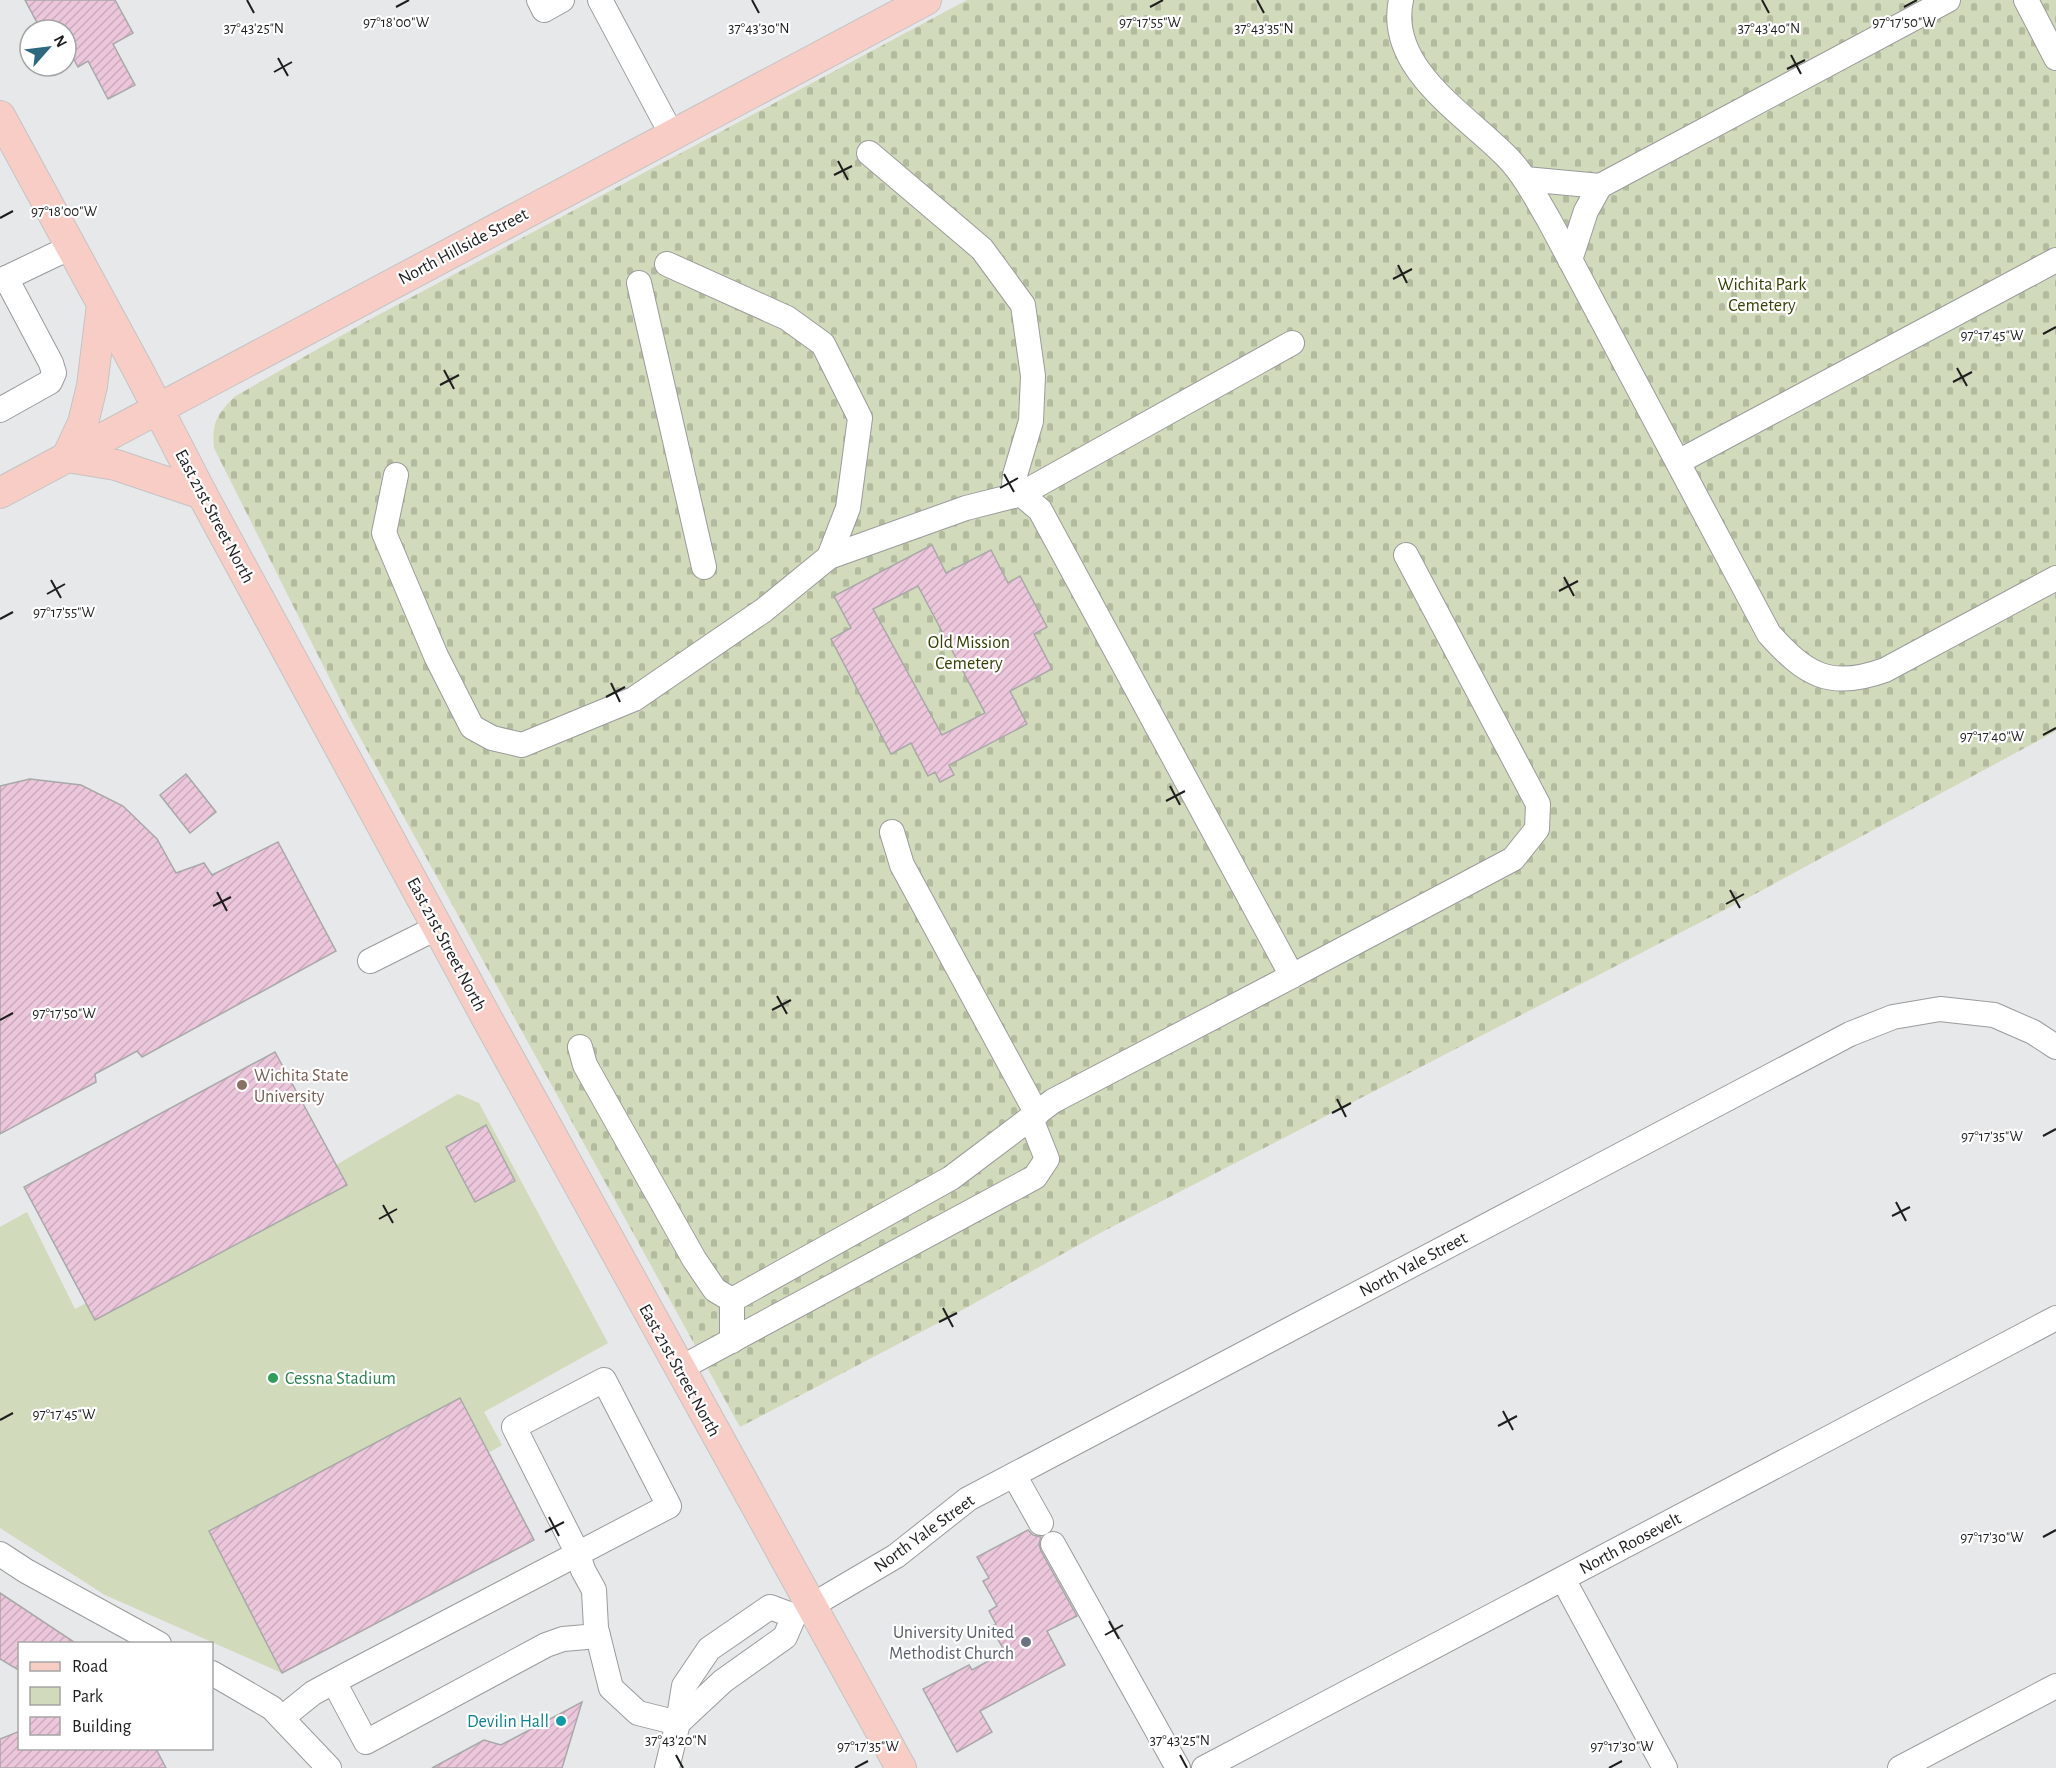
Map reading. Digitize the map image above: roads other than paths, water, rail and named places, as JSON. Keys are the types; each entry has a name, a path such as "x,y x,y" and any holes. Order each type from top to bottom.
{"main road":[{"name":"North Hillside Street","path":"3,484 67,457 926,0"},
{"name":"East 21st Street North","path":"0,116 202,494 679,1369 803,1611 901,1768"},
{"path":"102,305 92,386 83,423 67,457 116,465 202,494"}],"street":[{"path":"539,0 544,10 562,0"},
{"path":"600,0 672,135"},
{"path":"1401,0 1399,11 1404,41 1416,66 1437,94 1507,158 1525,179 1769,634 1788,656 1814,673 1844,680 1864,678 1885,670 2056,578"},
{"path":"1570,260 1586,211 1600,186 1948,0"},
{"path":"2026,0 2056,58"},
{"path":"869,153 982,249 1023,305 1033,376 1031,421 1015,475 1017,495"},
{"path":"1525,179 1600,186"},
{"path":"0,410 50,382 54,373 51,363 3,279 70,247"},
{"path":"1678,462 2056,260"},
{"path":"667,264 787,318 823,344 860,418 848,508 829,557"},
{"path":"639,283 704,567"},
{"path":"396,475 384,533 436,656 472,727 492,738 522,745 634,699 764,610 829,557 966,508 1017,495 1292,343"},
{"path":"1017,495 1040,510 1292,976"},
{"path":"732,1300 951,1178 1053,1101 1513,859 1538,829 1538,804 1406,555"},
{"path":"679,1369 1035,1177 1047,1159 1034,1117 902,865 892,832"},
{"path":"370,961 438,927"},
{"name":"North Yale Street","path":"678,1723 723,1682 785,1637 803,1611 896,1556 968,1499 1850,1034 1893,1017 1940,1009 1994,1015 2033,1032 2056,1047"},
{"path":"580,1047 585,1065 694,1259 715,1290 732,1300"},
{"path":"732,1300 732,1341"},
{"name":"North Roosevelt","path":"1204,1768 2056,1318"},
{"path":"282,1718 313,1693 578,1554 669,1506 604,1380 514,1427 578,1554 583,1570 594,1590 598,1636 612,1688 638,1713 678,1723"},
{"path":"1014,1475 1041,1523"},
{"path":"1053,1544 1178,1768"},
{"path":"0,1554 26,1571 155,1642"},
{"path":"1563,1579 1665,1768"},
{"path":"668,1768 684,1686 709,1649 770,1607 803,1611"},
{"path":"334,1682 366,1742 546,1645 563,1639 598,1636"},
{"path":"213,1674 272,1708 329,1768"},
{"path":"1900,1768 2056,1686"}],"place":[{"name":"Wichita State University","path":"242,1085"},
{"name":"Cessna Stadium","path":"273,1378"},
{"name":"University United Methodist Church","path":"1026,1642"},
{"name":"Devilin Hall","path":"561,1721"}],"park label":[{"name":"Wichita Park Cemetery","path":"1762,294"},
{"name":"Old Mission Cemetery","path":"969,652"}]}
